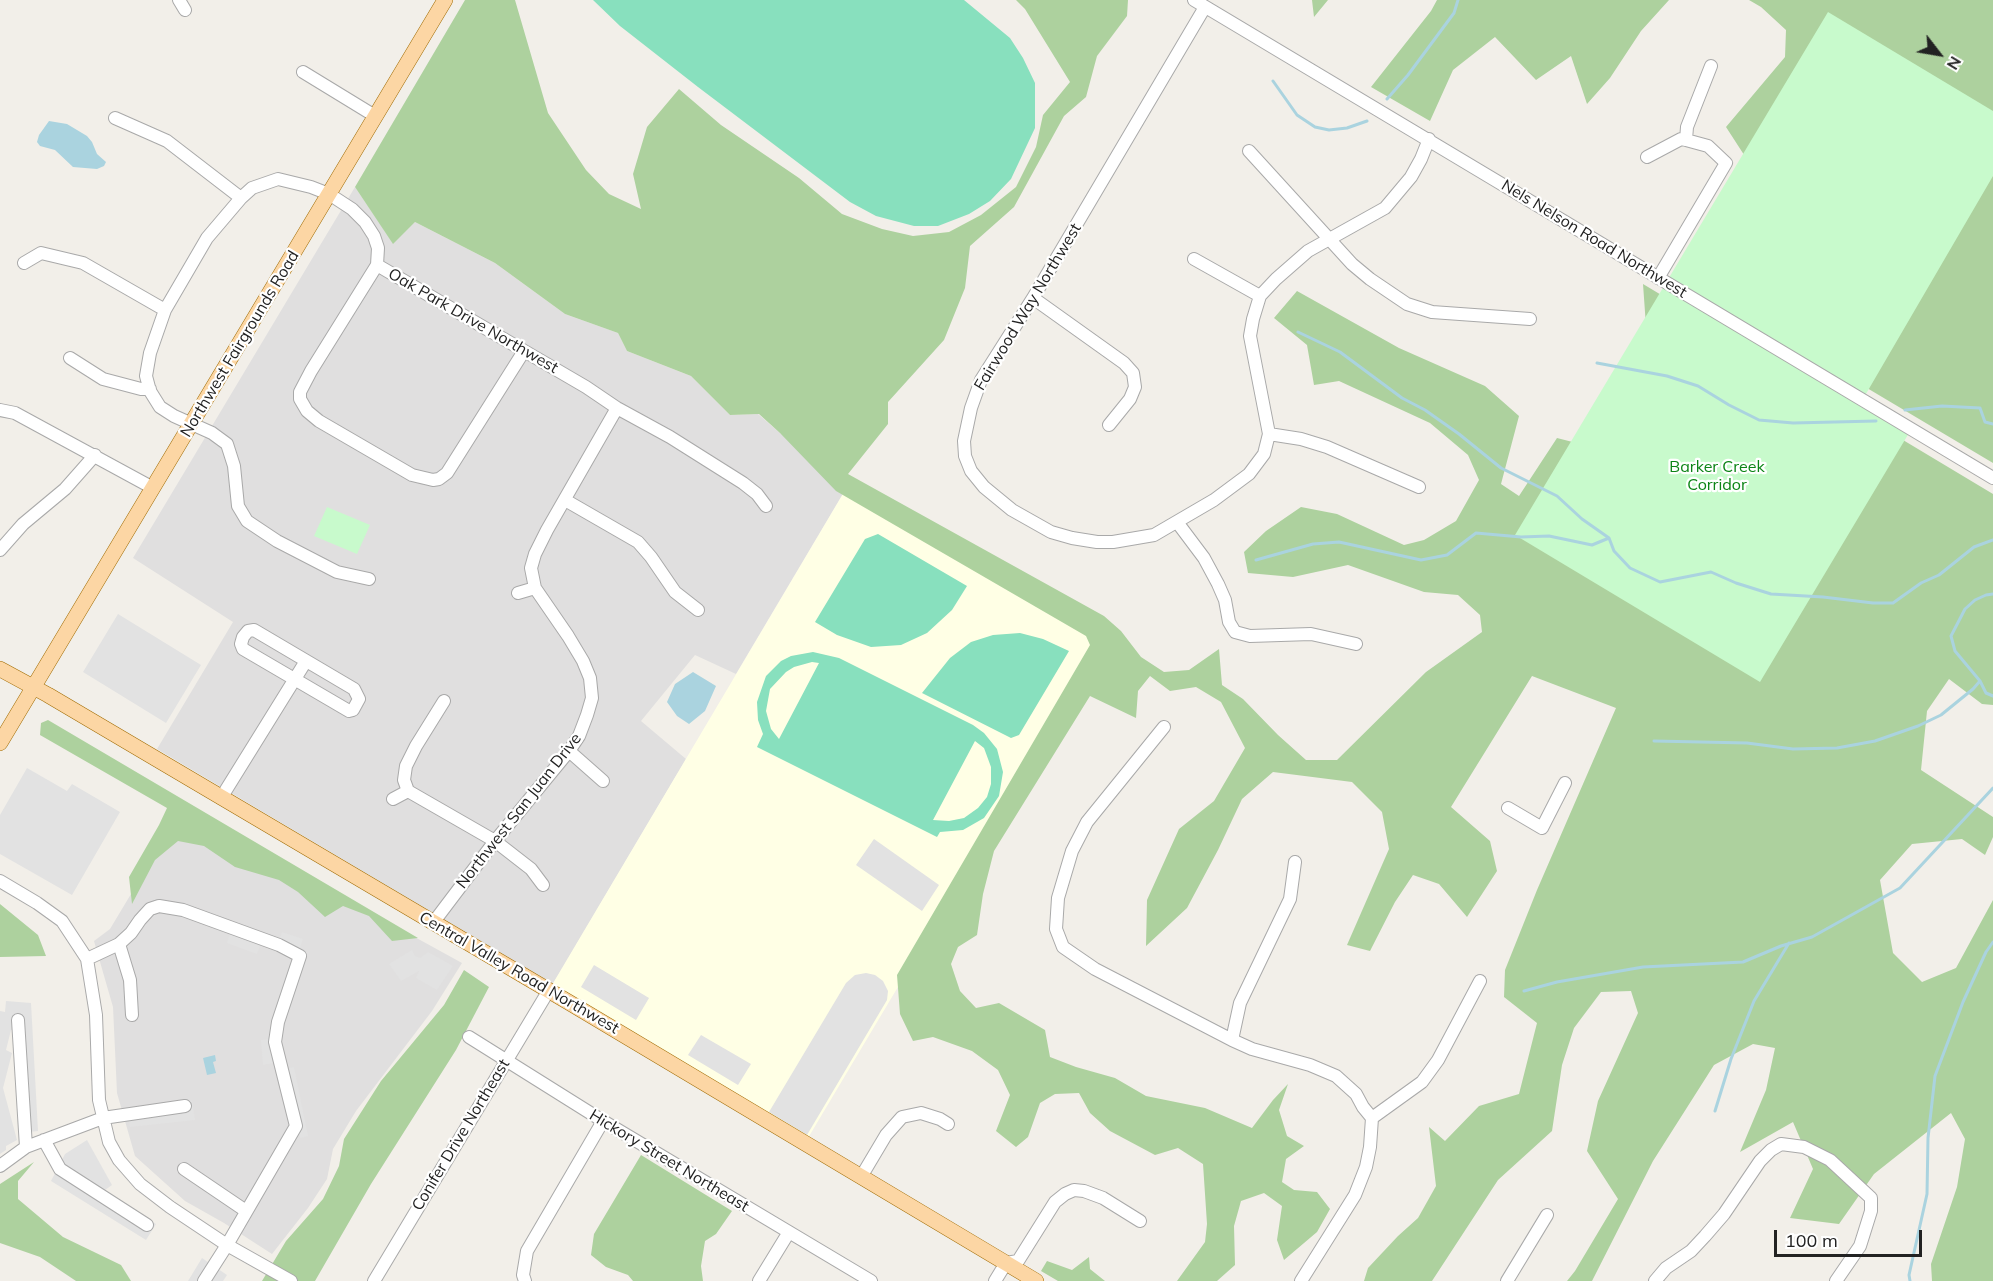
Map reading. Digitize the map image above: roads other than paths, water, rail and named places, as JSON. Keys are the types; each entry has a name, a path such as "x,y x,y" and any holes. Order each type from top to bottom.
{"main road":[{"name":"Northwest Fairgrounds Road","path":"0,743 445,0"},
{"name":"Central Valley Road Northwest","path":"0,669 549,990 1036,1281"}],"street":[{"name":"Nels Nelson Road Northwest","path":"1199,3 1993,478"},
{"name":"Fairwood Way Northwest","path":"1199,3 1033,298 981,380 971,408 964,441 964,456 971,471 984,487 1011,510 1050,532 1097,542 1113,542 1154,535 1214,500 1249,474 1264,454 1269,434"},
{"path":"1684,140 1711,66"},
{"path":"303,72 375,116"},
{"path":"115,117 167,141 241,198"},
{"path":"1419,487 1327,447 1301,439 1269,434 1250,336 1252,319 1260,296 1296,260 1330,237 1385,208 1411,177 1429,139"},
{"path":"1647,157 1684,140 1708,146 1726,163 1658,278"},
{"path":"1249,151 1330,237 1352,264 1407,304 1432,312 1530,319"},
{"name":"Oak Park Drive Northwest","path":"150,389 146,376 150,353 165,310 207,238 252,188 278,179 329,194 352,208 374,236 378,248 377,265 586,387 617,408 670,437 743,483 757,494 766,506"},
{"path":"24,263 41,253 83,263 165,310"},
{"path":"1194,259 1260,296"},
{"path":"377,265 311,371 300,393 300,399 307,411 319,421 412,475 439,479 447,473 524,351"},
{"path":"1033,298 1124,363 1133,373 1135,387 1130,399 1109,426"},
{"path":"70,358 104,379 141,389 150,389 160,407 212,433 227,444 234,466 238,506 247,521 277,541 337,572 369,579"},
{"path":"518,593 535,588 531,568 535,554 617,408"},
{"path":"0,410 15,413 153,488"},
{"path":"0,549 23,524 66,489 95,455"},
{"path":"565,500 638,542 651,556 675,592 698,610"},
{"path":"1177,522 1204,558 1218,584 1225,600 1229,622 1235,632 1250,636 1311,634 1356,644"},
{"name":"Northwest San Juan Drive","path":"433,923 495,841 569,751 579,736 592,698 590,678 583,661 535,588"},
{"path":"254,630 306,661 354,689 359,699 353,710 349,711 243,649 241,644 243,637 248,631 254,630"},
{"path":"221,798 306,661"},
{"path":"444,701 406,766 404,780 408,791 495,841 531,869 543,885"},
{"path":"1164,727 1087,822 1072,851 1058,898 1056,929 1063,947 1095,969 1252,1049 1310,1065 1335,1076 1356,1094 1372,1118 1366,1167 1355,1195 1301,1281"},
{"path":"569,751 603,781"},
{"path":"1508,808 1542,828 1565,783"},
{"path":"393,799 408,791"},
{"path":"1232,1040 1240,1003 1290,899 1295,862"},
{"path":"0,881 62,921 87,959 96,1015 99,1100 109,1142 119,1160 140,1184 170,1208 227,1245 291,1281"},
{"path":"87,959 119,944 150,909 159,906 183,910 279,945 300,956 278,1022 275,1042 296,1126 204,1281"},
{"path":"119,944 130,980 132,1015"},
{"path":"1372,1118 1422,1082 1438,1060 1480,981"},
{"name":"Conifer Drive Northeast","path":"374,1281 549,990"},
{"path":"18,1020 26,1147"},
{"name":"Hickory Street Northeast","path":"469,1038 871,1281"},
{"path":"0,1166 26,1147 103,1118 185,1106"},
{"path":"861,1177 886,1135 902,1117 921,1113 948,1124"},
{"path":"525,1281 527,1251 603,1121"},
{"path":"44,1140 60,1169 147,1225"},
{"path":"1655,1281 1666,1268 1691,1251 1706,1236 1760,1161 1781,1144 1804,1147 1830,1160 1871,1198 1871,1211 1860,1246 1836,1281"},
{"path":"184,1168 246,1211"},
{"path":"995,1281 1006,1263 1018,1260 1055,1202 1074,1190 1103,1198 1140,1221"},
{"path":"1507,1281 1547,1215"},
{"path":"759,1281 789,1232"}],"water":[{"path":"49,121 67,124 87,136 97,154 106,162 104,166 97,169 73,167 55,150 40,146 37,142 39,135"},
{"path":"693,672 716,686 705,711 689,724 677,716 667,702 675,684"},
{"path":"215,1055 216,1061 213,1062 216,1073 207,1075 203,1058"}],"waterway":[{"path":"1387,99 1408,75 1454,13 1458,0"},
{"path":"1273,81 1297,115 1315,127 1329,130 1347,128 1367,121"},
{"path":"1298,332 1340,352 1402,398 1425,410 1459,434 1501,468 1557,496 1582,519 1609,538 1614,551 1630,568 1660,582 1711,572 1771,594 1893,603 1921,583 1939,575 1974,547 1993,540"},
{"path":"1597,363 1667,376 1698,386 1759,420 1793,423 1876,421"},
{"path":"1905,410 1942,406 1980,408 1985,422 1993,424"},
{"path":"1256,560 1313,544 1339,542 1421,560 1447,555 1476,533 1521,537 1549,536 1592,545 1609,538"},
{"path":"1993,594 1975,600 1965,609 1951,636 1955,651 1980,681 1986,693 1993,696"},
{"path":"1654,741 1747,743 1793,749 1837,748 1875,741 1918,726 1941,715 1980,681"},
{"path":"1524,991 1557,982 1643,967 1743,962 1781,946 1812,937 1900,888 1993,788"},
{"path":"1910,1281 1909,1275 1927,1194 1928,1138 1935,1076 1963,1002 1993,942"},
{"path":"1715,1111 1731,1059 1754,1001 1789,943"}],"park label":[{"name":"Barker Creek Corridor","path":"1717,476"}]}
